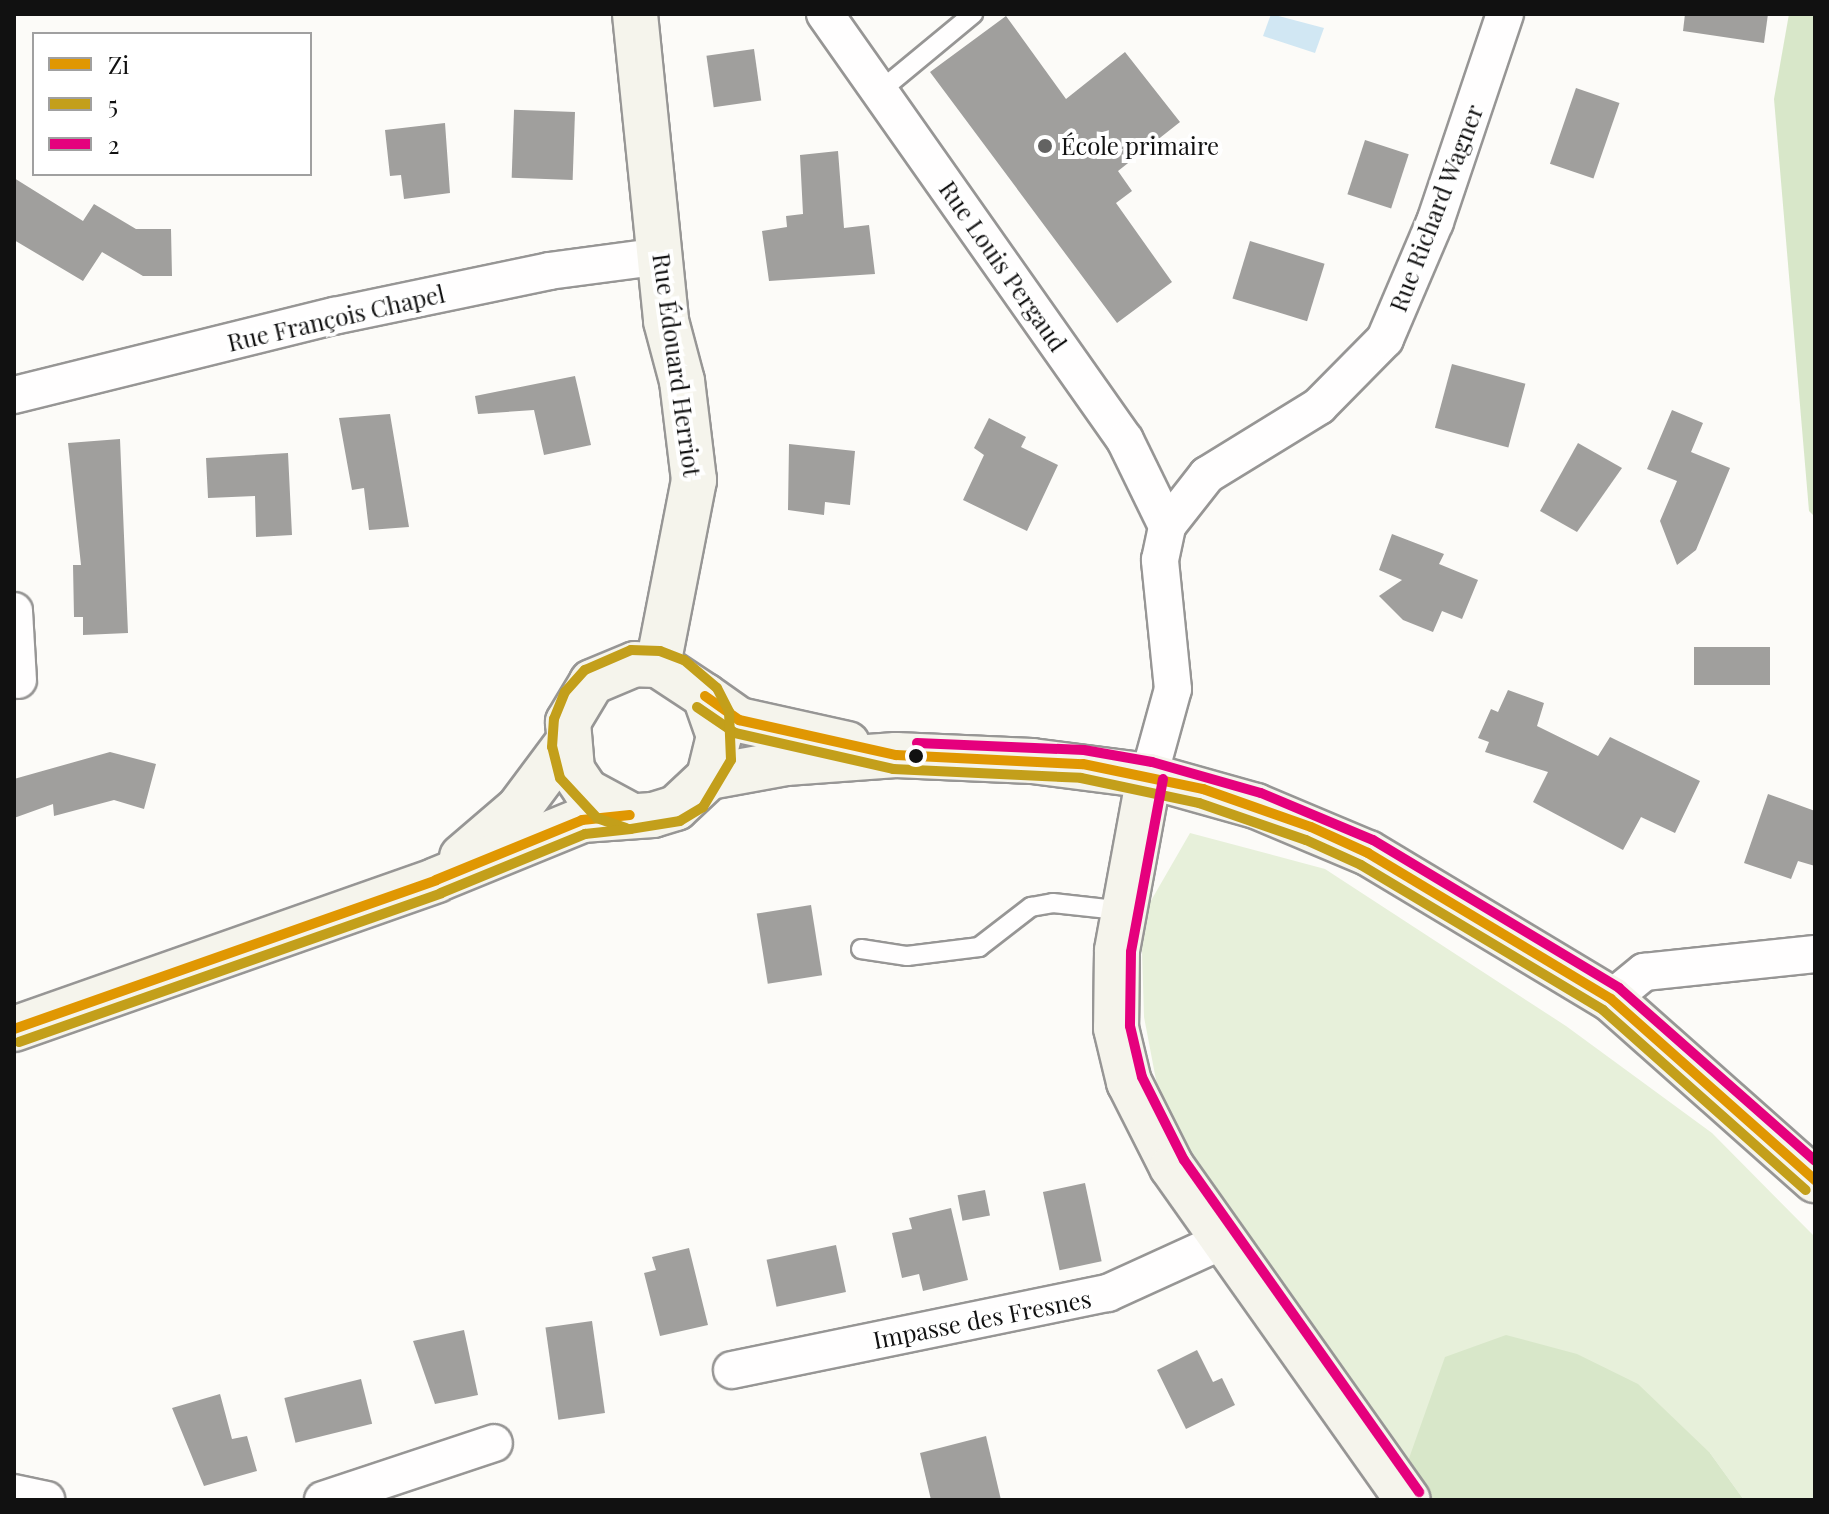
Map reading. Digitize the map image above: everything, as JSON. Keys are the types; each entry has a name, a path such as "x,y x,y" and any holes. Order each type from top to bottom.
{"main road":[{"name":"Rue Édouard Herriot","path":"635,14 661,256 694,480 658,665"},
{"path":"630,815 586,791 566,745 568,722 592,682 635,664 658,665 739,720 896,755"},
{"path":"705,696 719,736 709,777"},
{"path":"436,880 519,808 566,745"},
{"path":"14,1029 436,880 582,820 676,808 709,777 786,763 896,755 1083,764 1149,776 1256,806 1368,853 1611,999 1815,1180"},
{"path":"1149,776 1117,951 1119,1054 1155,1141 1222,1241 1408,1500"}],"street":[{"name":"Rue Louis Pergaud","path":"825,14 1125,440 1167,526"},
{"name":"Rue Richard Wagner","path":"1149,776 1173,689 1160,560 1167,526 1207,475 1319,406 1385,339 1435,222 1505,14"},
{"name":"Rue François Chapel","path":"14,395 334,316 549,271 661,256"},
{"path":"14,611 18,680"},
{"path":"1611,999 1644,972 1815,954"},
{"name":"Impasse des Fresnes","path":"732,1370 1108,1293 1222,1241"},
{"path":"323,1500 494,1443"},
{"path":"14,1493 46,1500"}],"lane":[{"path":"880,91 973,14"},
{"path":"861,949 907,956 979,947 1019,914 1053,903 1125,911"}],"green space":[{"path":"1789,14 1815,14 1815,517 1809,511 1774,99"},
{"path":"1190,833 1325,869 1566,1026 1712,1133 1815,1237 1815,1500 1744,1500 1710,1453 1402,1478 1164,1122 1144,1017 1141,918"},
{"path":"1506,1335 1577,1354 1638,1384 1710,1453 1744,1500 1379,1500 1402,1478 1445,1357"}],"water":[{"path":"1271,14 1324,28 1315,53 1263,36"}],"building":[{"path":"1685,14 1768,14 1764,43 1683,31"},
{"path":"1006,16 1066,99 1125,52 1180,122 1118,171 1132,191 1116,203 1172,282 1117,323 930,72"},
{"path":"754,49 761,100 714,107 706,56"},
{"path":"1576,88 1619,103 1593,179 1550,164"},
{"path":"514,110 575,112 573,180 512,178"},
{"path":"445,123 450,193 404,199 401,175 390,176 385,130"},
{"path":"1365,140 1409,154 1391,208 1347,194"},
{"path":"838,151 844,228 869,225 875,274 769,281 762,231 787,227 786,216 803,214 800,155"},
{"path":"14,178 83,221 94,204 136,229 171,229 172,276 143,276 102,252 83,281 14,240"},
{"path":"1250,241 1325,264 1307,321 1232,298"},
{"path":"1452,364 1525,384 1508,447 1435,428"},
{"path":"575,376 591,445 544,455 534,410 478,414 475,396"},
{"path":"1672,410 1703,423 1691,452 1730,468 1696,550 1677,565 1660,521 1677,481 1647,469"},
{"path":"390,414 409,527 369,530 364,488 352,490 339,418"},
{"path":"989,418 1026,437 1021,447 1058,465 1027,531 963,500 984,455 974,448"},
{"path":"120,439 128,633 83,635 83,617 74,617 73,565 81,565 68,443"},
{"path":"1578,443 1622,468 1577,532 1540,511"},
{"path":"789,444 855,451 850,505 825,502 824,515 788,510"},
{"path":"288,453 292,535 256,537 255,496 208,498 206,458"},
{"path":"1392,534 1444,554 1439,564 1478,580 1462,619 1442,611 1433,632 1403,620 1379,596 1402,580 1379,570"},
{"path":"1694,647 1770,647 1770,685 1694,685"},
{"path":"1508,690 1544,703 1537,726 1598,756 1610,737 1700,781 1675,833 1641,817 1623,850 1533,802 1548,772 1485,752 1489,742 1478,738 1491,709 1498,712"},
{"path":"110,752 156,764 144,809 114,800 54,816 53,804 14,818 14,779"},
{"path":"1768,794 1815,811 1815,866 1798,861 1791,879 1744,863"},
{"path":"811,905 822,975 768,984 757,914"},
{"path":"1085,1183 1102,1261 1060,1270 1043,1192"},
{"path":"985,1190 990,1216 962,1221 958,1195"},
{"path":"951,1208 968,1280 923,1291 919,1274 902,1278 892,1233 912,1229 909,1218"},
{"path":"836,1245 846,1292 777,1307 767,1260"},
{"path":"689,1248 708,1325 660,1336 644,1273 656,1270 652,1257"},
{"path":"592,1321 605,1413 558,1420 545,1328"},
{"path":"464,1330 478,1395 435,1404 413,1341"},
{"path":"1197,1350 1213,1382 1222,1378 1235,1405 1186,1429 1157,1370"},
{"path":"361,1379 372,1424 295,1443 284,1398"},
{"path":"220,1394 232,1439 247,1436 257,1471 204,1486 172,1408"},
{"path":"986,1436 1001,1500 931,1500 920,1453"}],"transit line":[{"name":"5","path":"626,828 597,818 560,778 552,747 554,719 565,692 585,670 631,650 660,651 684,660 717,688 729,712 731,760 703,807 680,821 630,829"},
{"name":"Zi","path":"705,696 739,720 896,755 1083,764 1203,789 1311,827 1368,853 1611,999 1815,1180"},
{"name":"5","path":"697,707 735,733 893,769 1081,778 1199,803 1306,840 1361,865 1603,1010 1806,1190"},
{"name":"2","path":"917,743 1084,750 1152,762 1261,793 1373,840 1619,988 1815,1161"},
{"name":"2","path":"1163,779 1131,952 1130,1026 1142,1077 1184,1160 1419,1492"},
{"name":"Zi","path":"14,1029 436,880 582,820 630,815"},
{"name":"5","path":"19,1042 441,893 585,834 631,829"}],"place":[{"name":"École primaire","path":"1045,146"}]}
